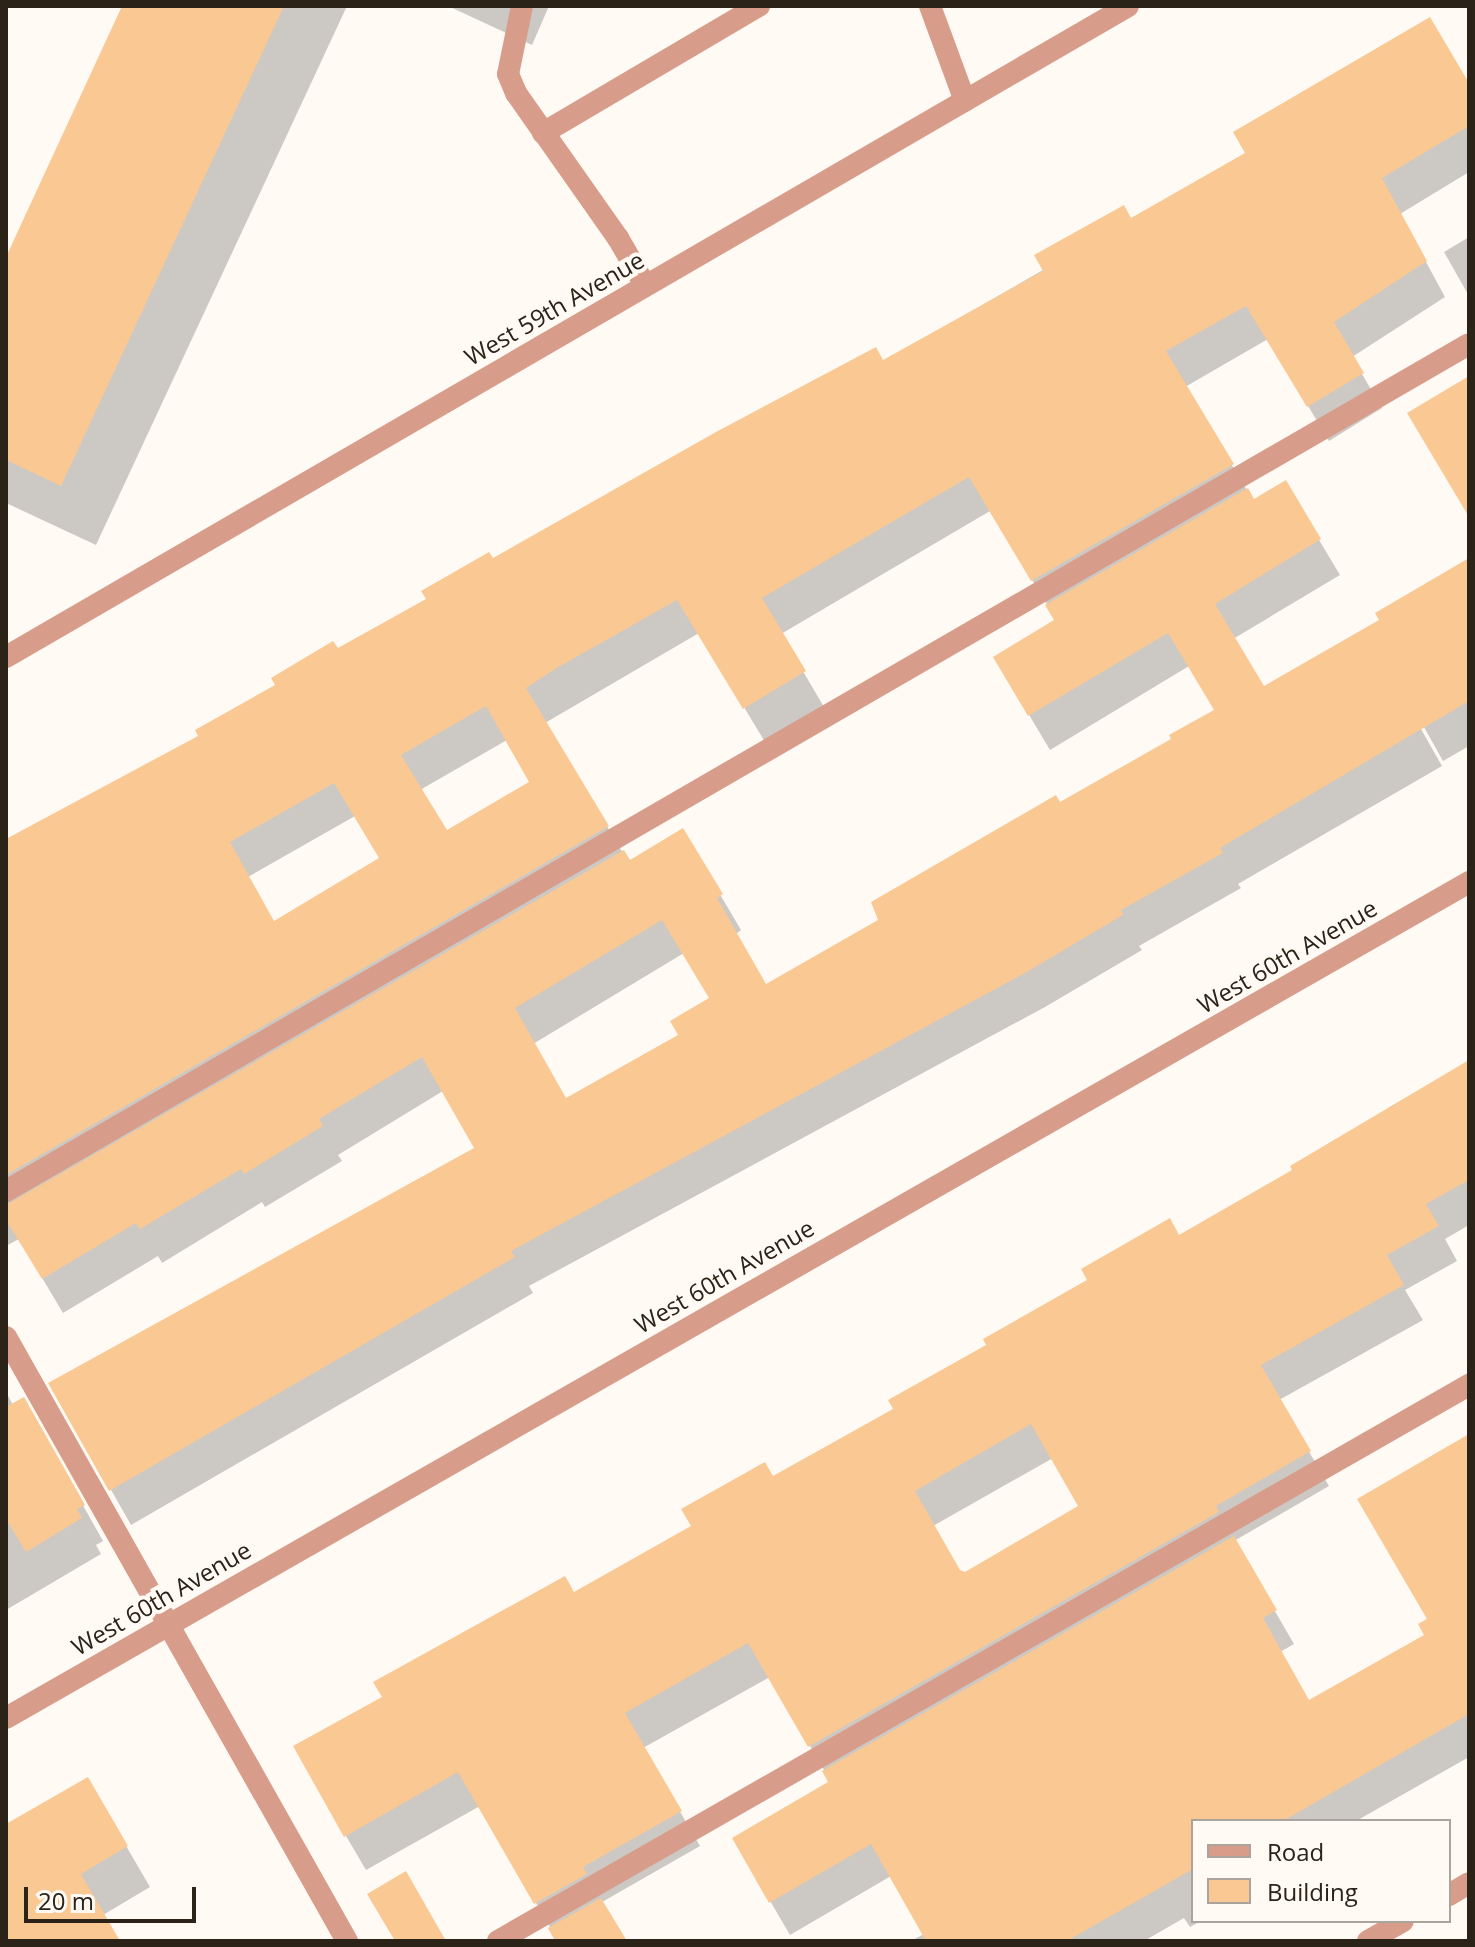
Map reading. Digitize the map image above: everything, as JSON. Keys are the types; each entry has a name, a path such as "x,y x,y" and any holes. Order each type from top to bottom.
{"street":[{"path":"522,6 508,74 516,93 618,238 645,285"},
{"path":"543,133 759,6"},
{"path":"930,6 965,101"},
{"name":"West 59th Avenue","path":"6,657 1128,6"},
{"path":"6,1191 1469,344"},
{"name":"West 60th Avenue","path":"6,1718 1469,882"},
{"path":"6,1337 347,1941"},
{"path":"498,1941 1469,1385"},
{"path":"1451,1894 1469,1883"},
{"path":"1368,1941 1400,1923"}],"building":[{"path":"122,6 284,6 61,486 6,460 6,257"},
{"path":"1430,17 1469,83 1469,126 1382,178 1427,261 1334,322 1364,373 1307,407 1246,306 1166,351 1234,464 1031,581 969,477 762,598 806,671 743,709 677,600 555,669 526,688 609,826 6,1175 6,839 198,736 195,730 275,685 271,678 333,641 338,648 426,599 421,591 489,552 493,558 716,432 876,347 883,360 1043,271 1034,255 1124,205 1131,218 1245,153 1233,132","holes":["486,706 529,782 447,830 401,755","334,783 379,858 274,921 230,842"]},
{"path":"1469,376 1469,517 1407,413"},
{"path":"1286,480 1321,539 1215,604 1264,686 1379,620 1375,613 1469,558 1469,701 1220,848 1223,853 1121,910 1123,915 1025,973 511,1251 515,1257 109,1491 48,1383 474,1148 422,1057 319,1119 323,1126 244,1174 241,1169 140,1229 136,1223 42,1279 6,1220 6,1205 624,850 630,860 683,828 723,894 717,898 766,984 878,920 871,902 1056,795 1060,802 1171,739 1169,735 1214,710 1168,633 1028,716 993,657 1054,620 1045,605 1248,488 1254,499","holes":["662,920 709,998 670,1021 678,1035 566,1098 515,1008"]},
{"path":"1469,1060 1469,1180 1426,1204 1439,1226 1387,1255 1404,1285 1261,1365 1311,1451 1216,1506 1219,1512 808,1747 748,1643 625,1713 682,1811 583,1867 587,1874 534,1904 458,1772 344,1837 293,1746 382,1697 373,1682 565,1576 574,1592 691,1526 681,1509 765,1462 773,1476 893,1409 888,1400 986,1345 983,1339 1087,1280 1081,1269 1170,1218 1179,1235 1292,1170 1290,1166","holes":["1031,1424 1078,1506 965,1572 960,1570 915,1491"]},
{"path":"24,1397 85,1505 77,1509 82,1518 26,1552 6,1519 6,1407"},
{"path":"1469,1434 1469,1714 1286,1819 1191,1819 1191,1870 1067,1941 926,1941 871,1844 769,1903 732,1838 828,1782 822,1771 1234,1536 1277,1610 1263,1618 1309,1700 1424,1635 1418,1624 1427,1619 1357,1499"},
{"path":"88,1777 128,1846 81,1874 120,1941 6,1941 6,1824"},
{"path":"406,1871 446,1941 395,1941 367,1894"},
{"path":"601,1898 627,1941 555,1941 548,1928"}]}
